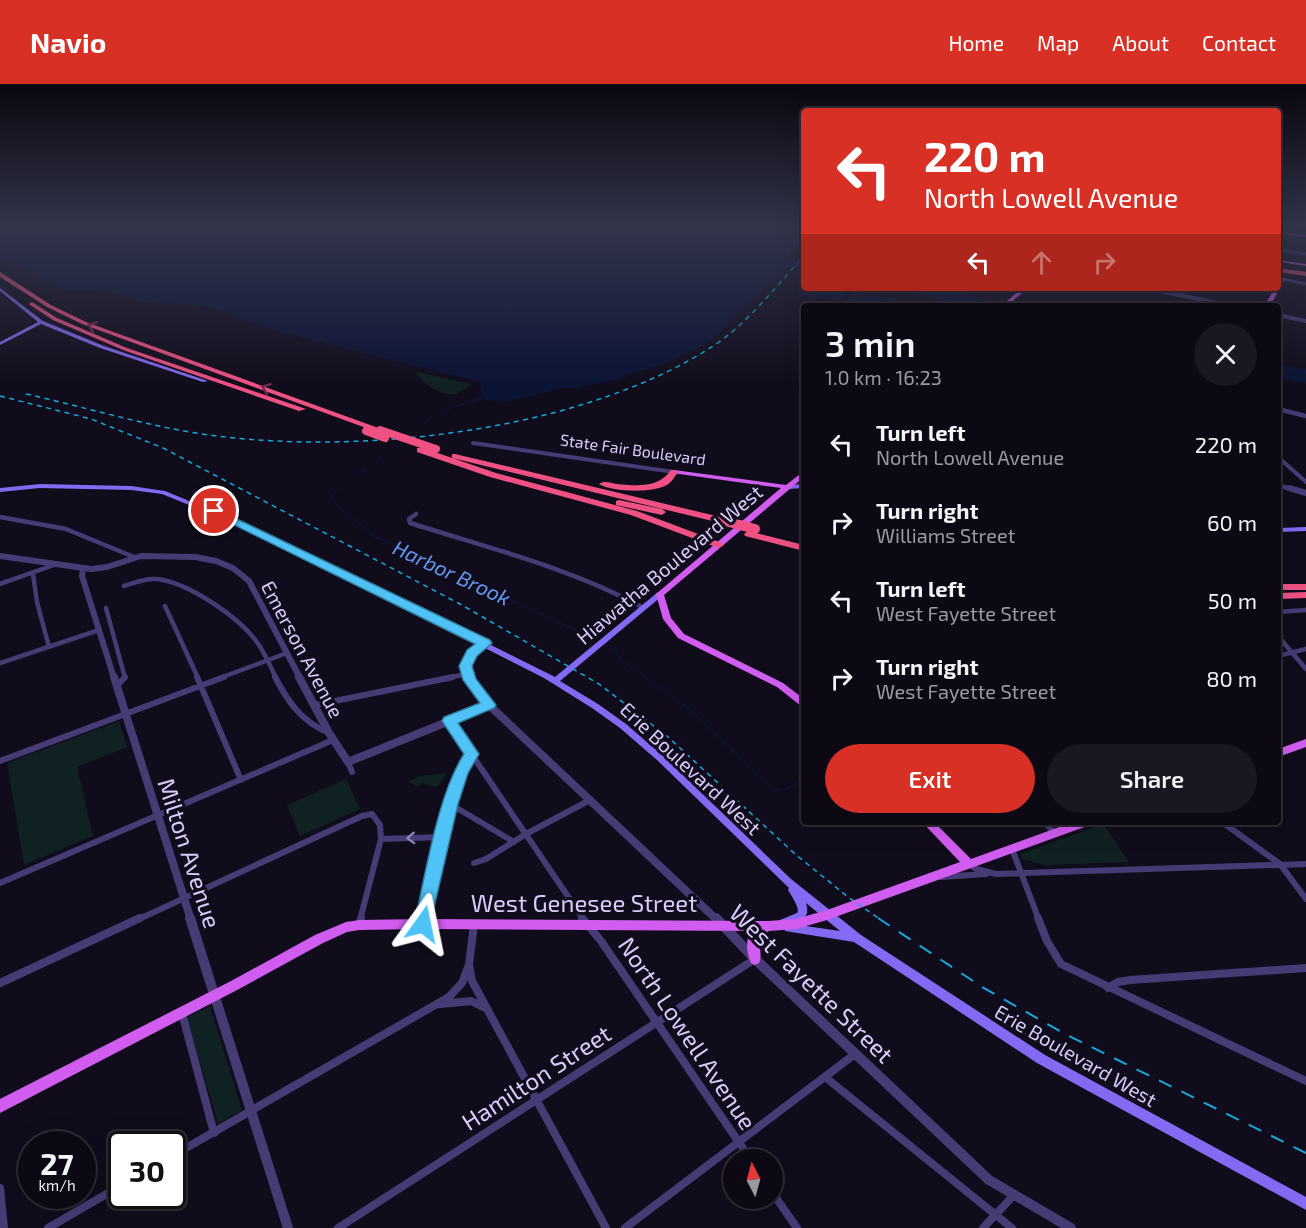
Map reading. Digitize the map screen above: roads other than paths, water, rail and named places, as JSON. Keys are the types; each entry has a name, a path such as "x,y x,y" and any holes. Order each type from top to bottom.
{"highway":[{"path":"8,279 49,306 92,326 435,449 497,467 609,491 801,547"},
{"path":"0,281 55,319 101,340 516,482 634,513 719,545"},
{"path":"205,381 272,399"},
{"path":"497,467 629,487 661,484 671,479 674,472"},
{"path":"516,482 726,524"},
{"path":"752,531 801,540"},
{"path":"1281,587 1306,587"},
{"path":"1281,596 1306,595"}],"main road":[{"path":"0,289 41,322 102,347 205,381"},
{"path":"1007,303 1021,291"},
{"path":"0,344 41,322"},
{"name":"State Fair Boulevard","path":"674,472 788,487"},
{"name":"Hiawatha Boulevard West","path":"555,681 801,476"},
{"name":"Erie Boulevard West","path":"0,490 27,486 59,486 164,492 260,532 486,643 555,681 595,706 630,732 788,882 857,938 1041,1059 1306,1204"},
{"path":"788,487 801,486"},
{"path":"1281,530 1306,529"},
{"path":"660,594 667,618 681,636 780,685 801,702"},
{"path":"1281,752 1306,743"},
{"path":"930,825 969,864"},
{"name":"West Genesee Street","path":"0,1106 182,1013 319,939 359,925 586,923 772,926 796,924 827,915 1077,825"},
{"path":"755,959 754,933 800,916 803,912 802,904 788,882"},
{"path":"772,926 857,938"}],"street":[{"path":"1286,279 1306,284"},
{"path":"1160,291 1218,303"},
{"path":"1281,316 1306,321"},
{"path":"1281,410 1306,416"},
{"name":"State Fair Boulevard","path":"473,443 674,472"},
{"path":"1281,460 1306,482"},
{"path":"1281,486 1304,493"},
{"path":"416,514 409,519 410,523 504,552 607,588 644,608"},
{"name":"Emerson Avenue","path":"0,518 66,529 134,557 202,558 233,568 249,581 352,772"},
{"path":"0,556 83,569 107,567 134,557"},
{"path":"0,584 54,565"},
{"name":"Milton Avenue","path":"83,569 82,576 288,1228"},
{"path":"33,574 37,602 49,647"},
{"path":"124,586 144,580 159,579 197,596 246,628 259,646 284,694 296,711 312,726 329,733"},
{"path":"165,606 241,780"},
{"path":"106,608 125,678 117,686"},
{"path":"1281,612 1306,610"},
{"path":"0,663 99,630"},
{"path":"1281,640 1306,669"},
{"path":"315,705 467,674 468,659 486,643"},
{"path":"1281,655 1306,649"},
{"path":"0,761 202,687 287,653"},
{"name":"West Fayette Street","path":"467,674 489,705 989,1180 1071,1228"},
{"path":"348,762 489,705"},
{"name":"North Lowell Avenue","path":"449,721 743,1149"},
{"path":"0,883 333,740"},
{"path":"423,924 450,804 460,772 472,754"},
{"path":"474,862 486,859 526,834 590,800"},
{"path":"450,804 514,842"},
{"path":"0,983 362,816 372,814 382,830 381,840 359,925"},
{"path":"1047,825 1054,833"},
{"path":"1226,825 1280,864 1306,899"},
{"path":"381,840 441,837"},
{"path":"1012,849 1047,941 1056,958 1066,968 1306,1081"},
{"path":"969,864 976,869 996,874"},
{"path":"933,877 1306,864"},
{"path":"186,1148 436,1005 459,988 469,965 474,924"},
{"name":"Hamilton Street","path":"338,1228 755,959"},
{"path":"469,965 472,981 606,1228"},
{"path":"1108,988 1118,982 1130,980 1306,968"},
{"path":"436,1005 458,1001 471,1002 488,1010"},
{"path":"182,1013 214,1133"},
{"path":"625,1228 855,1054"},
{"path":"825,1077 1012,1228"},
{"path":"0,1188 4,1228"},
{"path":"48,1228 108,1193"},
{"path":"982,1228 1014,1195"},
{"path":"783,1208 797,1228"}],"water":[{"path":"42,279 774,279 737,314 728,319 731,321 721,331 684,355 628,374 627,377 579,388 564,388 506,402 482,398 480,382 276,331 233,317 234,313 193,305 136,302 138,298 102,291 62,290"},
{"path":"801,287 801,291 846,292 842,301 796,295"},
{"path":"900,291 960,292 995,303 954,303"},
{"path":"853,293 899,299 898,303 848,302"},
{"path":"1281,365 1306,369 1306,384 1281,379"}],"waterway":[{"name":"Harbor Brook","path":"441,411 482,398"},
{"name":"Harbor Brook","path":"424,423 433,415"},
{"name":"Harbor Brook","path":"376,462 382,456"},
{"name":"Harbor Brook","path":"357,476 365,469"},
{"name":"Harbor Brook","path":"338,489 332,495 333,502 374,536 592,638"},
{"name":"Harbor Brook","path":"610,647 616,651 619,658 692,711 772,789 785,790 801,781"}],"railway":[{"path":"26,394 169,428 217,436 276,441 339,442 405,438 471,430 537,417 600,399 658,376 723,339 760,305 783,279"},
{"path":"0,396 91,419 163,448 460,604 599,684 668,737 795,854 848,897 881,920"},
{"path":"881,920 982,987 1065,1034 1306,1153"}]}
